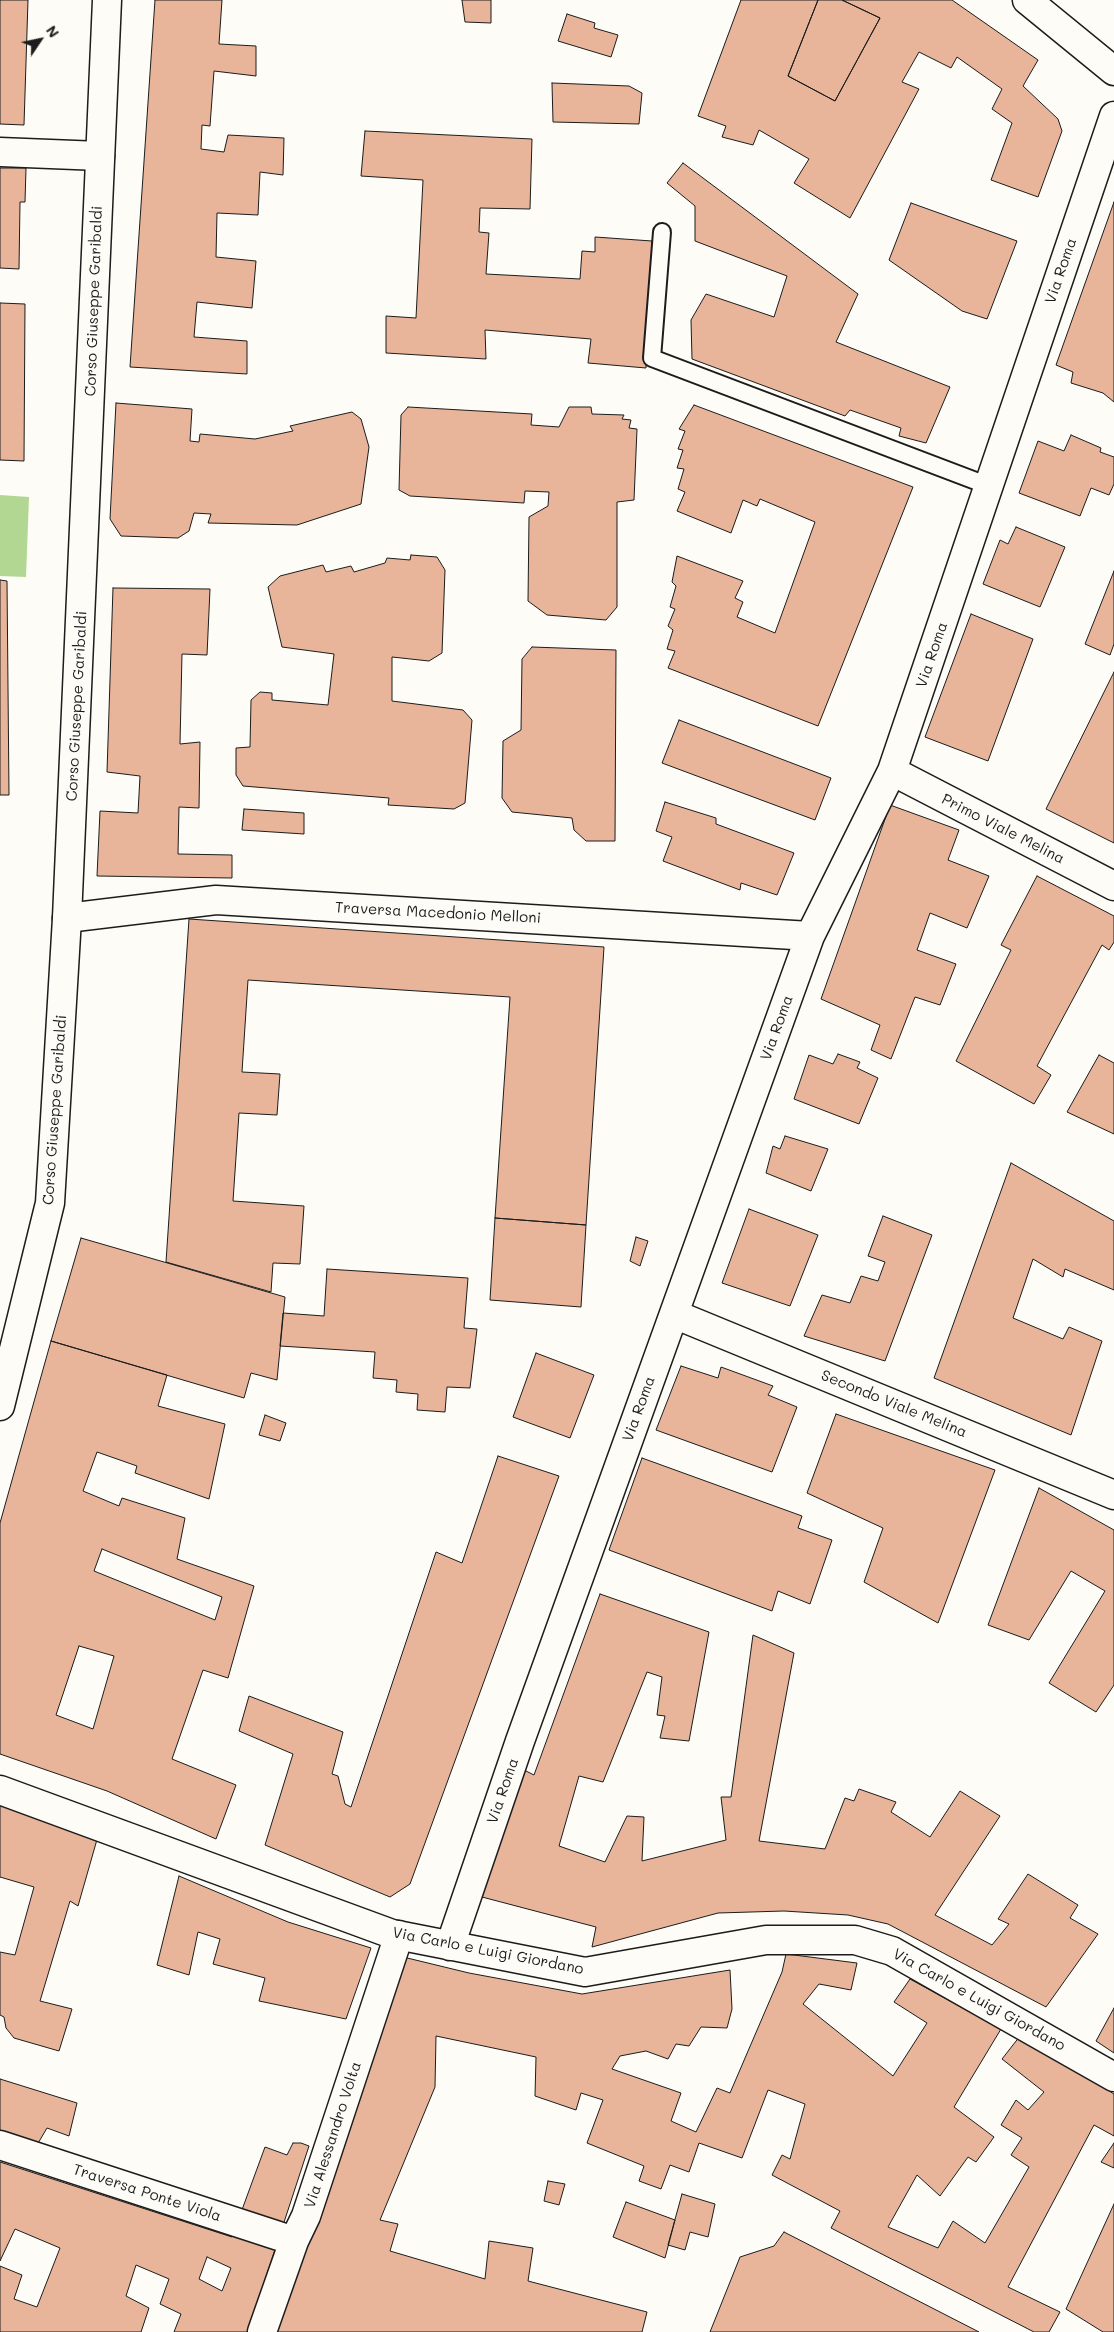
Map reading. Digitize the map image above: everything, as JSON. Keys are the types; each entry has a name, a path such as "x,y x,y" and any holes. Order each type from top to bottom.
{"street":[{"name":"Corso Giuseppe Garibaldi","path":"0,1406 50,1203 68,918 107,0"},
{"path":"1027,0 1114,71"},
{"name":"Via Roma","path":"450,1946 520,1741 810,936 892,771 1114,116"},
{"path":"0,152 100,156"},
{"name":"Primo Viale Melina","path":"892,771 1114,886"},
{"name":"Traversa Macedonio Melloni","path":"68,918 216,900 810,936"},
{"name":"Secondo Viale Melina","path":"674,1314 1114,1495"},
{"name":"Via Carlo e Luigi Giordano","path":"0,1790 399,1936 586,1972 766,1940 855,1940 892,1951 1114,2077"},
{"name":"Via Alessandro Volta","path":"262,2332 294,2241 306,2216 399,1936"},
{"name":"Traversa Ponte Viola","path":"0,2145 294,2241"}],"lane":[{"path":"662,232 652,358 988,486"}],"green space":[{"path":"0,495 29,497 26,577 0,576"}],"building":[{"path":"0,0 28,0 24,125 0,124"},
{"path":"155,0 222,0 219,44 256,46 256,76 214,71 210,126 202,125 201,149 224,152 228,135 284,138 283,175 260,172 258,215 217,213 216,257 256,261 252,308 197,302 194,337 247,341 247,374 130,367"},
{"path":"462,0 491,0 491,23 465,22"},
{"path":"741,0 818,0 788,76 835,101 880,18 842,0 952,0 1038,60 1023,86 1058,119 1062,131 1038,197 991,180 1012,123 992,109 1002,89 957,57 951,68 919,52 902,82 919,89 850,218 794,183 809,159 759,130 753,145 722,137 726,126 698,116"},
{"path":"818,0 842,0 880,18 835,101 788,76"},
{"path":"567,14 595,23 594,28 618,35 611,57 558,41"},
{"path":"552,83 629,86 642,93 639,124 553,122"},
{"path":"365,131 532,139 530,209 480,208 479,232 489,233 486,274 580,279 582,251 595,252 595,237 652,241 646,368 588,363 591,339 485,330 486,359 386,353 386,316 416,318 423,180 361,176"},
{"path":"683,163 858,294 836,342 950,387 926,443 899,436 901,428 850,410 845,416 692,359 691,320 706,294 774,317 787,276 695,241 695,206 667,183"},
{"path":"0,168 26,168 25,202 20,202 19,269 0,268"},
{"path":"1114,202 1114,402 1103,393 1071,383 1073,372 1056,365"},
{"path":"911,203 1017,241 987,319 962,311 889,260"},
{"path":"0,303 25,304 24,461 0,460"},
{"path":"116,403 192,409 190,441 199,442 200,434 255,439 293,431 290,426 352,412 361,419 369,447 361,504 297,525 208,523 211,514 194,513 189,531 178,538 121,536 110,519"},
{"path":"694,405 913,487 818,726 668,668 675,651 667,649 673,630 668,626 675,609 670,607 676,586 672,582 677,556 743,581 735,598 743,602 737,617 775,633 815,522 760,499 757,506 743,500 731,533 677,511 685,492 678,489 684,469 677,468 683,450 678,449 685,431 679,429"},
{"path":"408,407 532,414 531,425 559,427 569,407 591,407 592,414 624,415 622,419 631,420 629,428 637,429 634,500 617,502 617,607 606,620 547,615 528,601 529,517 548,506 549,492 525,491 524,503 410,496 399,490 401,415"},
{"path":"1071,435 1101,448 1100,452 1114,457 1114,484 1109,495 1091,488 1080,516 1019,493 1038,441 1064,451"},
{"path":"1016,527 1065,547 1040,607 983,584 1000,540 1008,544"},
{"path":"411,555 437,557 445,570 442,653 429,661 392,657 392,701 463,710 472,720 465,803 454,809 388,805 389,798 243,786 236,775 236,748 250,747 251,700 260,692 272,693 272,700 328,705 334,654 282,647 268,587 280,576 323,565 326,572 351,566 354,572 385,563 387,558 410,560"},
{"path":"1114,571 1114,644 1110,655 1085,644"},
{"path":"0,580 7,581 9,795 0,795"},
{"path":"113,588 210,589 207,655 182,654 180,744 200,742 199,808 179,807 178,854 232,855 232,878 97,876 100,811 138,813 140,776 107,772"},
{"path":"971,614 1033,639 988,761 925,737"},
{"path":"532,647 616,650 615,841 586,841 574,830 572,818 512,812 502,798 503,741 521,730 522,659"},
{"path":"1114,672 1114,843 1046,809"},
{"path":"679,720 831,778 815,820 662,763"},
{"path":"665,802 716,818 716,824 794,853 777,895 741,883 740,890 663,861 672,837 656,831"},
{"path":"890,805 959,830 948,860 989,876 967,928 930,913 917,950 956,964 940,1005 915,997 891,1059 871,1050 880,1025 821,999"},
{"path":"244,809 304,813 304,834 242,830"},
{"path":"1037,876 1114,916 1114,942 1109,950 1102,945 1037,1066 1051,1075 1034,1104 956,1061 1011,950 1001,945"},
{"path":"189,919 604,947 586,1225 495,1218 510,997 248,980 242,1072 280,1074 277,1115 239,1113 233,1201 304,1206 300,1264 273,1263 271,1292 166,1262"},
{"path":"838,1054 860,1062 857,1068 878,1078 859,1124 794,1099 809,1055 833,1064"},
{"path":"1099,1055 1114,1063 1114,1134 1067,1112"},
{"path":"785,1136 828,1149 811,1191 766,1173 773,1146 780,1149"},
{"path":"1011,1163 1114,1221 1114,1290 1065,1269 1063,1277 1033,1259 1013,1318 1063,1339 1069,1327 1102,1341 1071,1435 934,1378"},
{"path":"749,1209 818,1235 790,1306 722,1283"},
{"path":"883,1216 932,1235 885,1361 804,1336 822,1295 850,1303 861,1276 878,1281 885,1262 868,1256"},
{"path":"495,1218 586,1225 581,1307 490,1300"},
{"path":"636,1237 648,1241 640,1266 630,1261"},
{"path":"81,1238 285,1297 277,1380 251,1373 244,1398 51,1341"},
{"path":"327,1269 468,1278 464,1328 477,1329 470,1388 447,1387 445,1412 417,1410 418,1394 396,1392 397,1380 373,1378 375,1352 280,1346 283,1313 324,1316"},
{"path":"51,1341 167,1375 158,1406 225,1424 209,1499 135,1473 137,1466 97,1452 83,1491 119,1506 122,1498 185,1518 177,1559 254,1586 228,1678 203,1670 172,1759 236,1785 216,1839 107,1791 0,1754 0,1523","holes":["102,1549 222,1597 215,1620 94,1571","79,1646 114,1656 93,1729 56,1715"]},
{"path":"536,1353 594,1375 570,1438 513,1417"},
{"path":"681,1366 718,1378 721,1367 773,1386 768,1395 797,1407 772,1472 656,1430"},
{"path":"836,1414 995,1470 938,1623 864,1582 883,1528 807,1493"},
{"path":"265,1415 286,1423 280,1441 259,1435"},
{"path":"498,1456 559,1476 410,1884 390,1897 265,1845 293,1754 239,1731 249,1696 343,1732 332,1774 338,1776 345,1804 351,1807 436,1552 462,1563"},
{"path":"642,1458 802,1516 798,1528 832,1540 810,1604 778,1591 772,1611 609,1550"},
{"path":"1039,1488 1114,1530 1114,1685 1096,1712 1049,1683 1105,1591 1071,1571 1029,1640 988,1625"},
{"path":"600,1594 709,1632 689,1741 660,1738 665,1716 657,1715 662,1677 647,1672 603,1782 579,1776 559,1846 605,1862 627,1816 644,1817 642,1861 726,1840 721,1797 731,1797 753,1635 794,1653 759,1841 825,1849 845,1798 854,1801 859,1789 896,1802 891,1812 930,1837 960,1791 1000,1816 935,1915 992,1945 1009,1924 998,1919 1028,1874 1078,1905 1070,1918 1098,1934 1046,2007 888,1924 848,1915 784,1911 718,1913 592,1947 596,1927 482,1897 524,1770 534,1775"},
{"path":"0,1805 98,1836 78,1906 70,1901 40,2001 72,2009 59,2051 14,2038 6,2028 4,2017 0,2015 0,1952 15,1955 34,1887 0,1877"},
{"path":"179,1876 288,1922 371,1948 346,2019 259,2001 265,1978 213,1964 220,1939 198,1932 189,1975 157,1965"},
{"path":"786,1954 857,1963 851,1990 819,1984 803,2004 893,2076 927,2023 894,2002 910,1979 1001,2029 954,2107 994,2137 976,2162 968,2157 940,2196 917,2175 888,2227 938,2248 953,2221 985,2243 1029,2167 1011,2155 1022,2138 1001,2125 1016,2100 1028,2110 1044,2092 1002,2059 1020,2036 1114,2094 1114,2136 1094,2125 1008,2287 1060,2312 1049,2332 1034,2332 831,2228 840,2211 772,2175 782,2155 790,2159 805,2104 768,2090 742,2158 699,2143 689,2172 670,2165 661,2189 639,2181 644,2166 587,2143 603,2100 581,2093 576,2110 535,2096 536,2057 436,2036 435,2087 380,2220 398,2224 390,2251 485,2279 489,2241 533,2248 528,2281 647,2312 642,2332 273,2332 399,1956 469,1973 582,1994 730,1970 732,2009 727,2028 701,2027 689,2046 676,2044 668,2059 646,2051 620,2056 612,2069 681,2093 671,2121 696,2132 717,2088 730,2093 782,1972"},
{"path":"1114,2008 1114,2053 1096,2041"},
{"path":"0,2079 77,2103 69,2136 47,2128 37,2145 0,2133"},
{"path":"293,2143 309,2146 248,2332 174,2332 181,2314 160,2304 169,2279 136,2265 126,2296 149,2308 141,2332 0,2332 0,2266 22,2275 14,2299 37,2307 60,2248 15,2229 0,2261 0,2162 232,2237 265,2147 287,2155","holes":["207,2257 231,2268 222,2291 199,2279"]},
{"path":"1114,2143 1114,2168 1101,2162"},
{"path":"548,2181 565,2184 559,2205 544,2201"},
{"path":"682,2194 715,2204 708,2237 690,2232 685,2250 668,2245"},
{"path":"626,2202 675,2220 665,2258 613,2237"},
{"path":"1114,2204 1114,2332 1103,2332 1066,2309"},
{"path":"784,2232 979,2332 710,2332 740,2257 774,2246"}]}
